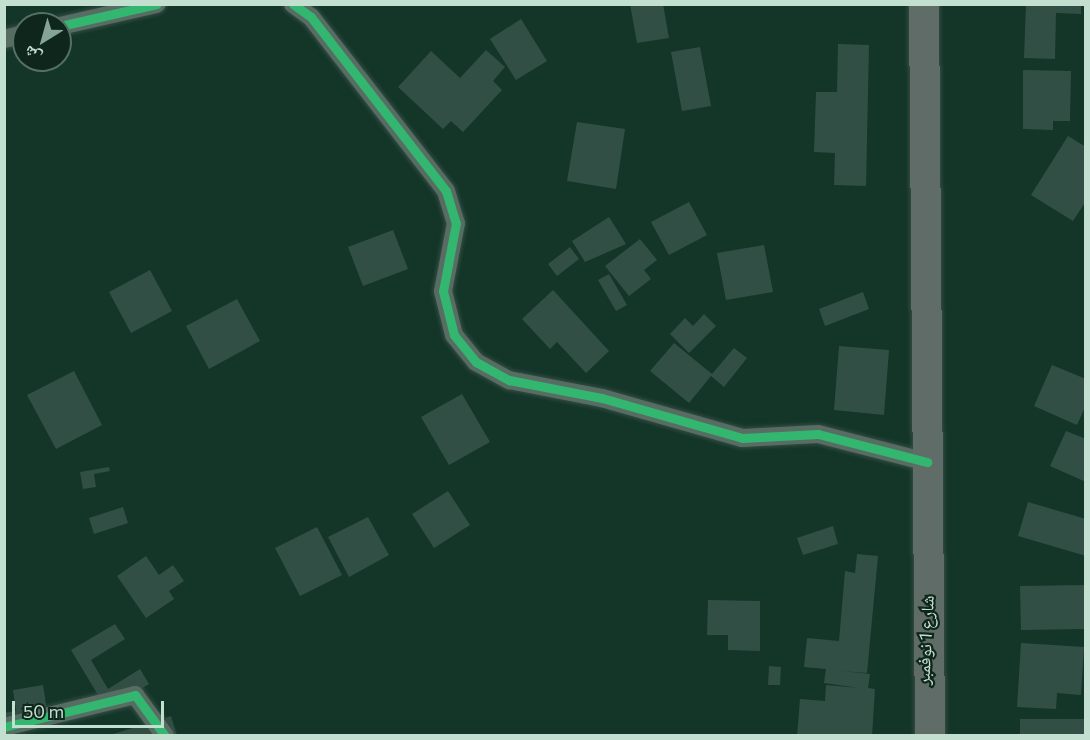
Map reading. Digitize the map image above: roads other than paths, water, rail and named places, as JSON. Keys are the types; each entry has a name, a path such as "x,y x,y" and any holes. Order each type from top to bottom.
{"main road":[{"path":"924,4 928,586"},
{"name":"شارع 1 نوفمبر","path":"920,735 928,586"},
{"name":"شارع 1 نوفمبر","path":"928,586 930,735"}],"street":[{"path":"72,23 157,4"},
{"path":"293,4 311,17 446,191 456,223 443,291 454,335 476,362 508,380 602,398 742,438 818,434 927,462"},
{"path":"4,727 135,695 165,735"}]}
